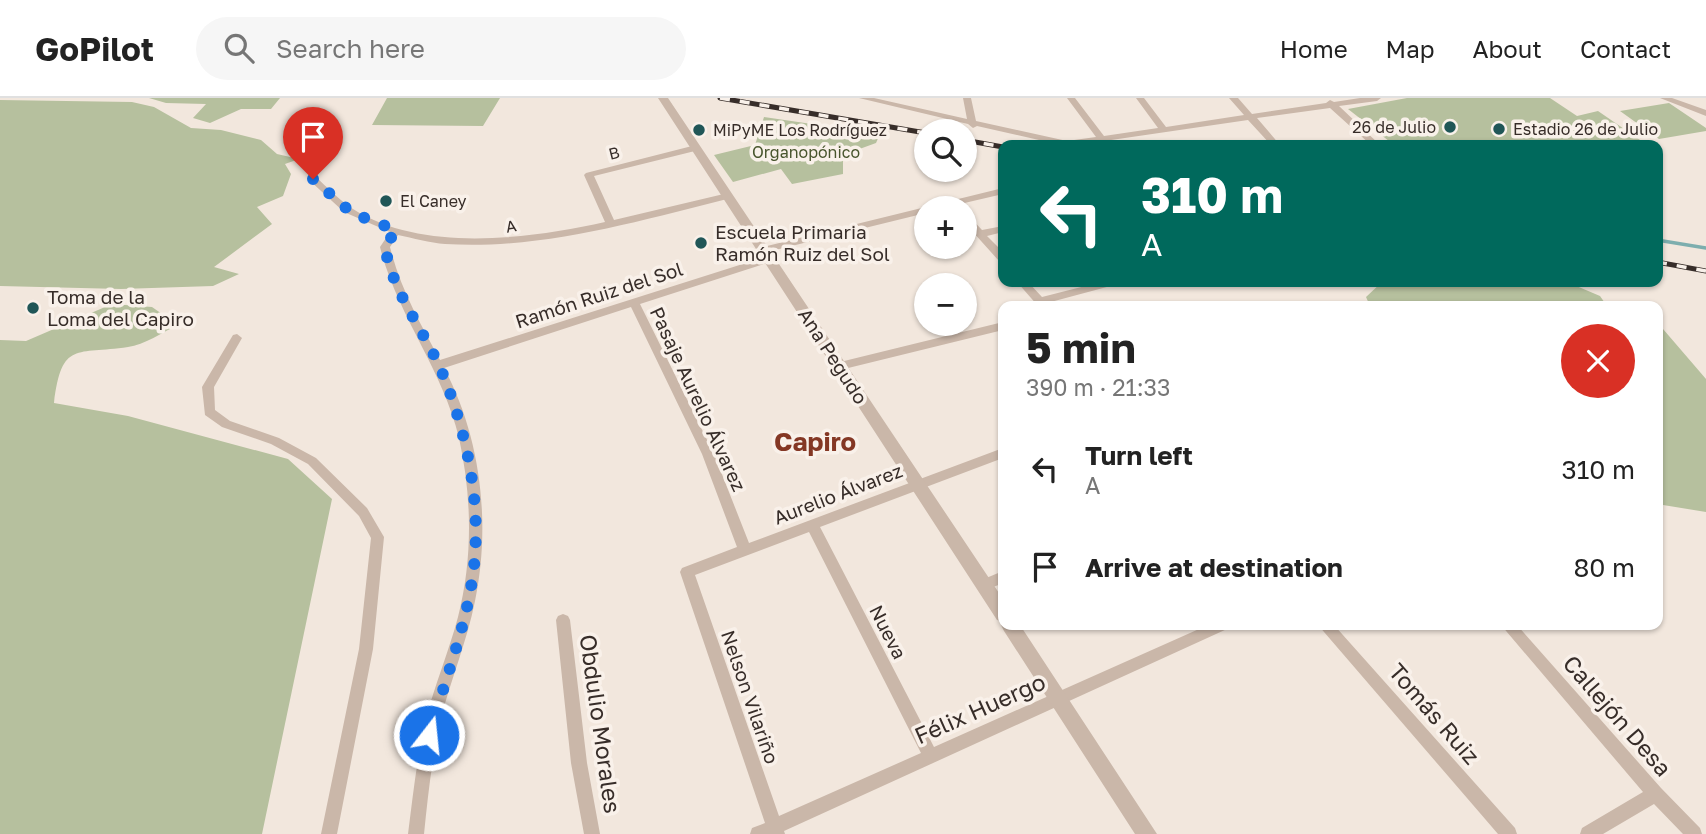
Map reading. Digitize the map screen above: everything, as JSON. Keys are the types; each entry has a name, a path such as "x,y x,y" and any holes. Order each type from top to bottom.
{"street":[{"name":"Ana Pegudo","path":"663,98 998,606"},
{"path":"863,98 949,119"},
{"path":"967,98 972,119"},
{"path":"1071,98 1102,140 1329,102 1377,98"},
{"path":"1140,98 1165,131"},
{"path":"1233,98 1271,140"},
{"path":"1664,98 1706,113"},
{"path":"1329,102 1371,140"},
{"path":"960,119 970,111"},
{"path":"977,126 1047,140"},
{"name":"B","path":"610,222 589,175 696,148"},
{"name":"A","path":"313,179 352,213 396,230 443,241 500,244 728,196"},
{"path":"977,199 998,193"},
{"name":"Ramón Ruiz del Sol","path":"439,365 634,302 766,254 914,213"},
{"path":"396,230 385,247 390,274 439,365 460,419 468,452 475,543 472,581 429,735 416,834"},
{"path":"980,234 998,230"},
{"path":"977,231 998,254"},
{"path":"1027,287 1039,301"},
{"path":"1052,301 1098,287"},
{"name":"Pasaje Aurelio Álvarez","path":"634,302 708,454 745,550"},
{"path":"840,366 998,327"},
{"path":"237,338 208,387 209,412 226,424 275,441 312,461 363,512 378,537 366,649 329,834"},
{"name":"Aurelio Álvarez","path":"687,572 998,455"},
{"name":"Nueva","path":"812,525 931,756"},
{"name":"Nelson Vilariño","path":"687,572 776,830"},
{"path":"984,585 998,579"},
{"name":"Obdulio Morales","path":"563,620 579,763 592,834"},
{"path":"1013,630 1147,834"},
{"name":"Félix Huergo","path":"758,834 776,830 931,756 1211,630"},
{"name":"Tomás Ruiz","path":"1329,630 1509,834"},
{"name":"Callejón Desa","path":"1512,630 1655,794 1694,834"},
{"path":"1588,834 1655,794"}],"green space":[{"path":"149,98 280,98 271,109 241,109 210,123 193,118 206,104 166,103"},
{"path":"387,98 500,98 483,126 372,125"},
{"name":"26 de Julio","path":"1407,98 1550,98 1577,116 1598,111 1640,140 1388,140 1348,109"},
{"path":"0,100 132,102 154,107 191,128 221,130 261,140 277,154 299,159 285,164 291,174 283,196 257,207 272,224 214,267 239,274 213,286 121,289 0,286"},
{"path":"1669,103 1706,128 1706,131 1659,139 1620,111"},
{"name":"Organopónico","path":"764,117 880,134 876,143 843,155 843,174 792,184 781,169 733,182 714,155 755,145"},
{"path":"1377,287 1579,287 1600,296 1604,301 1368,301 1366,297"},
{"path":"112,304 152,307 178,325 134,346 74,354 62,369 54,403 128,416 288,459 332,499 262,834 0,834 0,340 26,341"},
{"path":"1663,329 1706,379 1706,512 1663,505"}],"waterway":[{"path":"1663,241 1706,248"}],"railway":[{"path":"720,98 914,131"},
{"path":"977,142 998,146"},
{"path":"1663,263 1706,271"}],"place":[{"name":"26 de Julio","path":"1450,127"},
{"name":"Estadio 26 de Julio","path":"1499,129"},
{"name":"MiPyME Los Rodríguez","path":"699,130"},
{"name":"El Caney","path":"386,201"},
{"name":"Escuela Primaria Ramón Ruiz del Sol","path":"701,243"},
{"name":"Toma de la Loma del Capiro","path":"33,308"}],"district":[{"name":"Capiro","path":"815,442"}],"route":[{"path":"313,179 352,213 396,230 385,247 390,274 439,365 460,419 468,452 475,543 472,581 429,735"}]}
